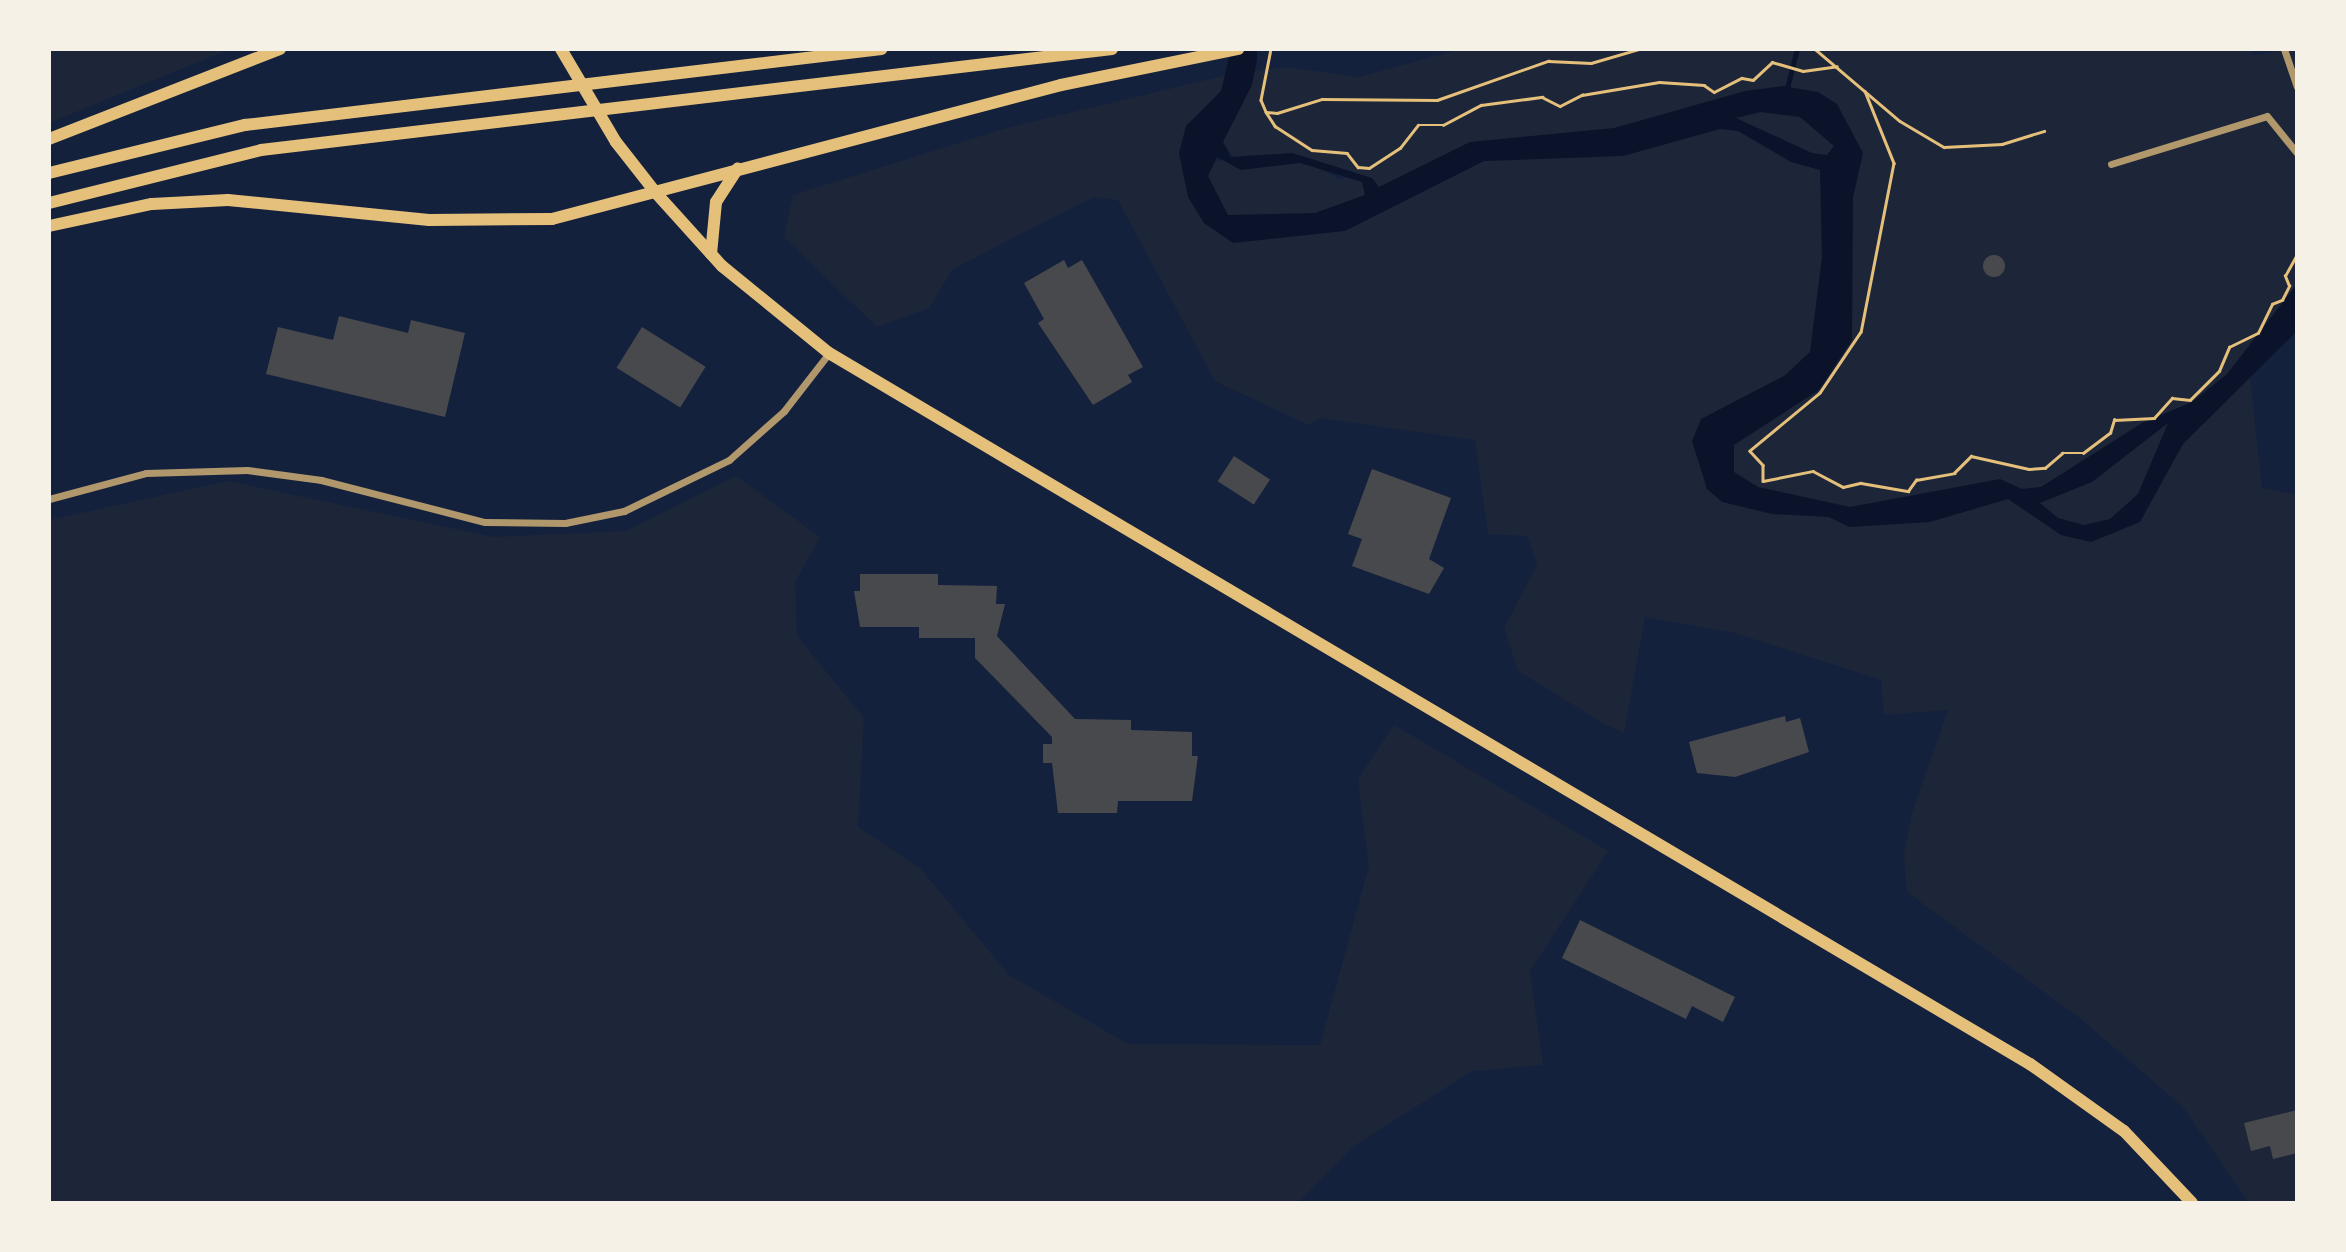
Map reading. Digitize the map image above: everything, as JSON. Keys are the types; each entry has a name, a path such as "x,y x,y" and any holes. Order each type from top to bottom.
{"main road":[{"path":"49,139 280,49"},
{"path":"561,49 610,132 656,193 711,254 829,353 2030,1064 2124,1131 2192,1203"},
{"path":"49,173 246,125 881,49"},
{"path":"49,203 261,149 1112,49"},
{"path":"49,226 152,204 228,200 507,223 552,219 656,193 739,167 1194,57 1238,49"},
{"path":"711,254 716,202 739,167"}],"street":[{"path":"2284,49 2297,87"},
{"path":"2111,164 2267,117 2297,153"},
{"path":"49,499 146,473 247,470 321,480 485,522 565,523 624,511 729,460 784,411 829,353"}],"path":[{"path":"1271,49 1261,100 1275,126 1312,149 1347,153 1358,167 1369,168 1400,148 1418,125 1443,125 1481,105 1542,97 1560,106 1581,95 1659,82 1704,85 1714,92 1742,78 1754,80 1772,62 1797,70 1838,66"},
{"path":"1266,112 1338,98 1437,100 1548,61 1591,63 1639,49"},
{"path":"1815,49 1865,91 1944,147 2003,144 2044,131"},
{"path":"1865,91 1894,163 1861,332 1820,393 1750,451 1763,465 1763,481 1813,471 1843,486 1861,483 1908,491 1916,480 1954,473 1971,456 2029,470 2045,468 2062,453 2083,453 2110,433 2114,421 2154,418 2172,398 2190,400 2219,371 2229,347 2258,333 2272,304 2282,300 2289,286 2285,276 2297,254"}],"shaded area":[{"path":"49,49 230,49 49,123"},
{"path":"1231,49 1257,49 1252,85 1223,142 1231,157 1292,153 1372,178 1379,187 1470,142 1614,128 1745,91 1783,86 1818,92 1837,104 1863,153 1853,198 1852,340 1819,390 1734,445 1734,472 1758,487 1850,507 2000,479 2022,489 2041,487 2142,423 2192,402 2227,374 2297,284 2297,331 2183,444 2140,522 2091,542 2061,535 2008,499 1930,522 1849,527 1829,517 1772,514 1722,502 1707,489 1692,441 1701,419 1784,376 1810,352 1822,257 1820,170 1791,162 1738,131 1720,129 1623,156 1484,161 1345,231 1233,243 1204,223 1188,197 1179,153 1186,126 1221,91","holes":["1761,112 1800,117 1834,146 1827,155 1812,153 1736,118","1217,157 1241,170 1300,163 1362,182 1365,195 1315,213 1228,215 1208,176","2168,423 2138,494 2110,519 2084,525 2058,518 2040,503 2092,482"]},
{"path":"1461,49 2251,49 2253,55 2297,49 2297,331 2250,378 2262,488 2297,495 2297,1203 2249,1203 2183,1107 2081,1019 1907,892 1904,854 1912,813 1948,710 1884,715 1881,680 1735,633 1645,617 1624,733 1518,671 1504,628 1537,565 1528,536 1488,534 1475,440 1320,418 1308,425 1215,381 1118,200 1093,197 953,269 929,308 877,327 784,237 793,195 1003,129 1227,75 1221,91 1186,126 1183,168 1234,158 1223,142 1255,71 1286,67 1359,77","holes":["1295,155 1360,176 1339,179"]},
{"path":"736,476 820,537 795,582 797,636 864,718 858,827 920,868 1009,975 1128,1044 1320,1045 1369,866 1358,779 1394,725 1608,851 1530,971 1543,1065 1472,1071 1354,1146 1298,1203 49,1203 49,520 228,481 493,537 625,531"}],"building":[{"path":"1994,255 2002,258 2005,266 2002,274 1994,277 1986,274 1983,266 1986,258"},
{"path":"1064,260 1068,268 1082,260 1143,367 1128,375 1132,382 1093,405 1038,323 1044,319 1024,283"},
{"path":"339,316 408,333 411,320 465,333 445,417 266,374 278,327 333,340"},
{"path":"642,327 706,367 680,407 617,368"},
{"path":"1234,456 1270,479 1254,505 1218,481"},
{"path":"1372,469 1451,498 1429,559 1444,568 1429,594 1352,566 1362,539 1348,534"},
{"path":"860,574 938,574 938,585 997,586 996,604 1005,604 997,636 1075,719 1131,720 1131,730 1192,732 1192,756 1198,756 1192,801 1118,801 1117,813 1058,813 1052,763 1043,763 1043,744 1052,744 1052,737 975,658 975,638 919,638 919,627 860,627 854,591 860,591"},
{"path":"1785,716 1786,722 1800,718 1809,752 1735,777 1697,773 1689,742"},
{"path":"1580,920 1735,997 1723,1022 1692,1006 1686,1019 1562,958"},
{"path":"2297,1110 2297,1153 2273,1159 2270,1146 2251,1151 2244,1123"}],"waterway":[{"path":"1786,92 1797,49"}]}
